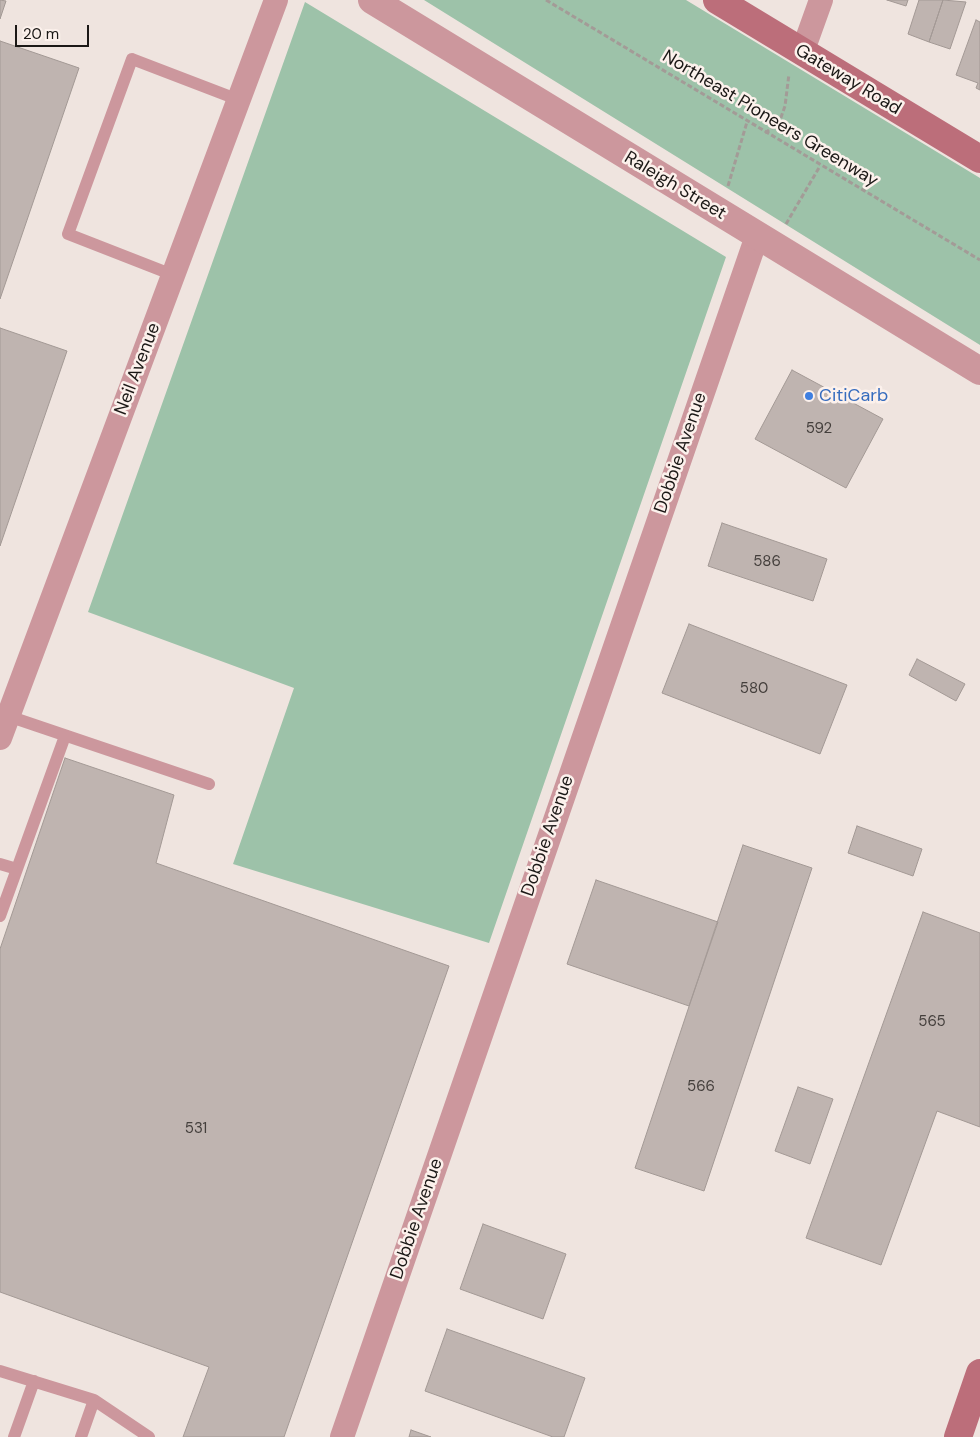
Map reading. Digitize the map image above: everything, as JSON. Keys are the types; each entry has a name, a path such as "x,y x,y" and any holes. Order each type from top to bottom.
{"main road":[{"name":"Gateway Road","path":"717,0 980,159"},
{"path":"958,1437 980,1373"}],"street":[{"name":"Neil Avenue","path":"4,727 276,0"},
{"name":"Raleigh Street","path":"372,0 980,371"},
{"path":"797,50 821,0"},
{"name":"Dobbie Avenue","path":"342,1437 765,241"}],"lane":[{"path":"173,275 68,234 132,60 239,100"},
{"path":"4,727 65,736 209,784"},
{"path":"0,916 65,736"},
{"path":"0,864 16,869"},
{"path":"0,1371 94,1400 149,1437"},
{"path":"14,1437 34,1381"},
{"path":"81,1437 94,1400"}],"path":[{"name":"Northeast Pioneers Greenway","path":"546,0 820,166 980,260"},
{"path":"765,133 779,123 797,50"},
{"path":"720,213 747,122"},
{"path":"765,241 820,166"}],"green space":[{"path":"424,0 686,0 980,178 980,345"},
{"path":"305,2 726,257 489,943 233,864 294,688 88,612"}],"building":[{"path":"0,0 6,1 0,19"},
{"path":"887,0 908,0 906,6"},
{"path":"919,0 943,0 929,42 908,34"},
{"path":"943,0 966,2 950,49 929,42"},
{"path":"976,20 980,22 980,90 976,88 978,83 956,75"},
{"path":"0,41 79,68 0,299"},
{"path":"0,328 67,351 0,546"},
{"path":"792,370 883,419 846,488 755,439"},
{"path":"722,523 827,559 813,601 708,566"},
{"path":"689,624 847,685 820,754 662,693"},
{"path":"917,659 965,684 956,701 909,675"},
{"path":"65,758 174,795 156,863 449,966 284,1437 183,1437 209,1367 0,1292 0,949"},
{"path":"857,826 922,849 913,876 848,853"},
{"path":"743,845 812,868 704,1191 635,1168"},
{"path":"596,880 718,922 689,1006 567,964"},
{"path":"923,912 980,933 980,1127 937,1111 881,1265 806,1238"},
{"path":"798,1087 833,1099 810,1164 775,1151"},
{"path":"483,1224 566,1254 543,1319 460,1289"},
{"path":"447,1329 585,1378 564,1437 553,1437 425,1391"},
{"path":"411,1430 431,1437 409,1437"}],"place":[{"name":"CitiCarb","path":"809,396"}]}
